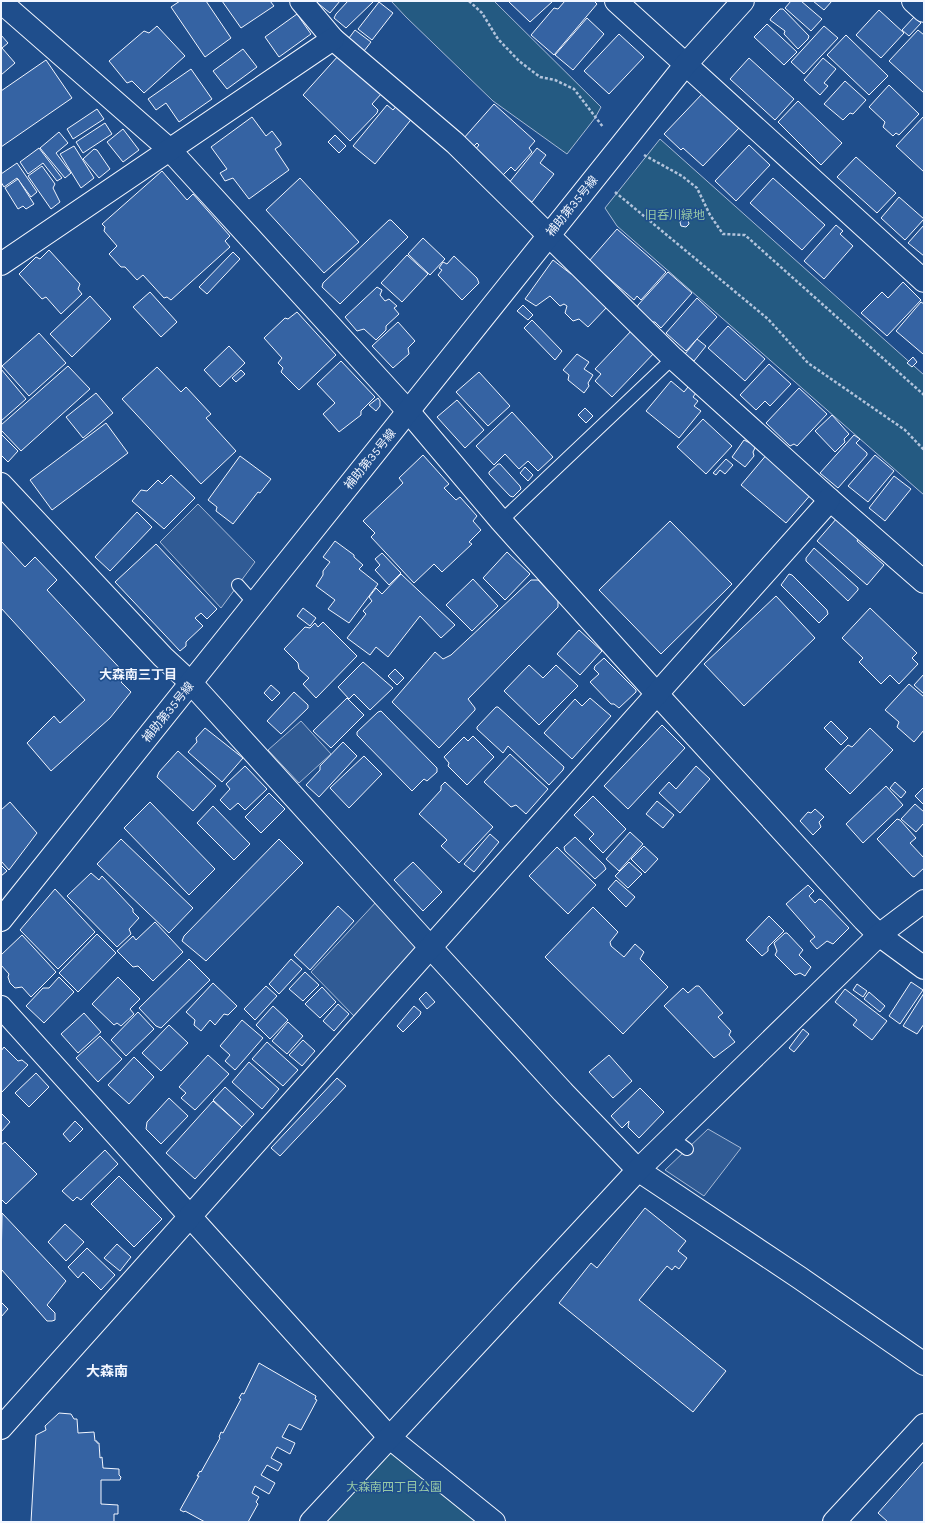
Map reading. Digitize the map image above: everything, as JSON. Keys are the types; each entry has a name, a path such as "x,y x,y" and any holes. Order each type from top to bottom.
{"street":[{"path":"301,1 333,39 454,144 673,358 829,499 924,582"},
{"path":"616,1 924,281"},
{"name":"補助第35号線","path":"1,920 548,235 686,64 742,1"},
{"path":"913,1 924,11"},
{"path":"1,2 170,150 408,411 501,521 657,694 879,935 924,968"},
{"path":"1,264 333,39"},
{"path":"1,484 163,657 274,766 400,920 431,948 563,1092 638,1170 800,1278 924,1364"},
{"path":"1,1428 190,1217 387,989 431,948 818,514 829,499"},
{"path":"311,1522 638,1170 679,1143 879,935 924,901"},
{"path":"1,1007 390,1438 494,1522"},
{"path":"834,1522 924,1426"}],"lane":[{"path":"501,521 673,358"},
{"path":"238,585 254,603"}],"path":[{"path":"469,1 482,14 498,39 518,61 540,77 555,80 574,88 595,118 621,145 682,176 697,188 710,215 723,234 745,235 924,396"},
{"path":"597,176 768,319 808,363 905,430 924,450"}],"green space":[{"path":"391,1 494,1 601,107 595,118 567,154 493,101"},
{"name":"旧呑川緑地","path":"660,139 924,375 924,495 617,226 605,208"},
{"name":"大森南四丁目公園","path":"390,1438 494,1522 311,1522"}],"shaded area":[{"path":"198,504 255,562 221,608 160,542"},
{"path":"301,721 331,754 299,783 268,750"},
{"path":"377,901 419,946 355,1017 311,972"},
{"path":"708,1129 741,1148 704,1196 665,1170"}],"building":[{"path":"180,1 206,1 231,38 205,57 171,7"},
{"path":"222,1 270,1 274,6 241,28"},
{"path":"315,1 340,1 330,13"},
{"path":"348,1 374,1 346,28 334,18"},
{"path":"508,1 553,1 530,22"},
{"path":"565,1 594,1 597,4 554,55 531,35 554,8 558,9"},
{"path":"791,1 801,1 822,19 811,31 785,8"},
{"path":"813,1 832,1 824,10"},
{"path":"379,2 393,13 372,40 358,29"},
{"path":"780,9 783,9 809,36 798,49 784,34 785,31 770,20"},
{"path":"879,10 904,33 881,58 856,35"},
{"path":"297,14 311,34 279,57 265,37"},
{"path":"914,17 921,23 909,36 902,30"},
{"path":"587,18 604,34 573,70 555,55"},
{"path":"767,24 797,52 784,65 754,37"},
{"path":"157,26 185,56 144,93 132,81 127,83 109,61 144,31 149,33"},
{"path":"824,26 838,38 804,74 791,62"},
{"path":"355,30 371,42 364,51 349,38"},
{"path":"918,30 924,35 924,93 889,61"},
{"path":"619,34 644,57 609,94 584,71"},
{"path":"1,35 8,43 2,48 15,63 1,75"},
{"path":"846,35 888,76 869,95 827,55"},
{"path":"243,49 257,67 227,89 213,71"},
{"path":"339,55 382,93 372,104 378,110 377,113 350,141 303,95"},
{"path":"749,58 794,99 775,120 730,79"},
{"path":"823,58 836,69 824,83 828,86 820,95 804,80"},
{"path":"46,60 72,98 1,147 1,91"},
{"path":"191,69 212,99 179,122 166,103 156,110 148,99"},
{"path":"845,81 866,100 853,114 850,113 843,120 824,104"},
{"path":"889,85 919,114 899,135 896,133 893,136 883,127 885,122 869,107"},
{"path":"703,93 739,128 703,166 683,148 681,150 664,134"},
{"path":"798,101 842,143 821,165 778,122"},
{"path":"399,103 414,116 375,164 353,146 387,105 393,110"},
{"path":"494,104 535,141 529,148 532,152 515,171 511,167 502,176 474,151 479,145 477,143 472,148 463,139"},
{"path":"97,109 104,119 73,139 67,129"},
{"path":"924,116 924,172 896,146"},
{"path":"252,117 266,136 272,131 281,143 281,145 275,149 289,170 249,199 233,178 225,181 220,173 227,169 211,147"},
{"path":"105,123 112,134 83,153 76,142"},
{"path":"123,129 139,150 123,162 107,142"},
{"path":"59,132 68,143 56,153 71,173 65,178 40,148"},
{"path":"335,135 346,146 339,153 328,142"},
{"path":"749,145 770,165 736,201 715,181"},
{"path":"74,146 94,178 81,188 60,154"},
{"path":"39,148 62,178 57,181 43,163 28,174 20,162"},
{"path":"537,148 546,155 540,163 554,174 532,202 508,184"},
{"path":"94,149 97,150 110,169 99,178 83,159"},
{"path":"856,157 896,193 877,213 837,177"},
{"path":"17,163 37,192 31,197 17,178 4,187 1,182 1,174"},
{"path":"42,166 55,184 53,188 60,202 51,209 28,176"},
{"path":"162,171 187,200 193,194 230,236 225,241 230,247 171,300 167,297 164,298 143,275 137,280 125,267 121,267 109,254 117,246 104,231 105,227 102,224"},
{"path":"300,178 359,242 324,273 266,210"},
{"path":"773,178 825,225 802,250 750,203"},
{"path":"18,179 34,204 26,209 23,206 18,209 5,188"},
{"path":"899,197 924,219 905,240 881,218"},
{"path":"682,219 688,220 689,224 686,227 681,226 680,222"},
{"path":"389,220 391,220 408,237 340,304 322,287 323,283"},
{"path":"836,225 843,231 840,234 853,246 824,279 804,261"},
{"path":"924,225 924,256 908,243"},
{"path":"617,229 666,272 641,300 637,296 634,300 589,261"},
{"path":"423,238 445,259 430,275 408,254"},
{"path":"49,250 80,284 78,289 82,294 61,314 46,297 42,299 19,274 36,257 40,259"},
{"path":"233,252 240,259 207,294 199,287"},
{"path":"407,255 428,274 402,302 381,283"},
{"path":"454,256 477,278 479,283 462,300 438,275 442,270 439,268 443,262 447,264"},
{"path":"553,260 571,274 575,272 608,306 588,327 579,319 573,321 565,313 567,306 564,304 560,306 550,296 536,306 525,299"},
{"path":"668,272 692,293 661,328 655,322 651,322 637,309 638,305"},
{"path":"903,282 921,300 887,336 861,313 882,292 888,298"},
{"path":"377,287 382,290 380,295 385,301 389,299 397,306 394,308 399,314 386,326 386,330 376,340 364,329 357,331 345,317"},
{"path":"150,292 177,322 161,337 133,307"},
{"path":"90,296 111,319 72,357 50,334"},
{"path":"697,298 717,317 686,351 666,333"},
{"path":"921,302 924,304 923,354 896,331"},
{"path":"523,305 533,315 528,320 517,311"},
{"path":"297,312 336,355 299,390 281,372 283,368 278,363 282,358 264,338 285,318 288,319"},
{"path":"532,320 562,351 555,360 524,328"},
{"path":"398,322 415,341 408,348 409,354 393,368 372,346"},
{"path":"728,326 765,359 745,381 708,348"},
{"path":"633,329 656,351 612,397 595,381 601,374 595,369"},
{"path":"39,333 66,363 29,396 2,366"},
{"path":"697,339 706,346 694,361 685,354"},
{"path":"229,346 245,363 220,387 204,370"},
{"path":"577,354 589,362 584,369 593,375 588,383 589,386 584,393 568,380 569,375 563,370"},
{"path":"913,357 917,362 912,367 907,363"},
{"path":"341,361 375,397 361,411 361,415 339,432 323,414 335,403 317,384"},
{"path":"769,364 791,384 770,406 765,401 756,410 740,395"},
{"path":"68,366 90,389 21,451 1,430 1,425"},
{"path":"157,367 181,392 186,387 211,414 206,418 236,451 201,484 122,399"},
{"path":"1,369 26,399 1,421"},
{"path":"241,370 245,374 236,382 232,378"},
{"path":"479,372 510,406 488,426 456,392"},
{"path":"671,381 684,392 688,387 696,393 693,397 698,401 694,406 701,411 679,438 646,411"},
{"path":"799,388 827,414 797,446 794,444 790,446 766,423"},
{"path":"96,393 113,413 83,438 66,417"},
{"path":"378,398 380,401 380,406 376,411 369,405"},
{"path":"457,400 484,430 465,448 437,417"},
{"path":"585,408 593,416 586,423 578,415"},
{"path":"512,412 553,457 538,471 528,461 519,469 505,454 494,465 476,446"},
{"path":"832,415 849,434 844,439 845,442 835,452 815,431"},
{"path":"703,419 732,446 706,474 677,447"},
{"path":"106,423 128,453 52,510 30,480"},
{"path":"1,434 18,451 8,462 1,455"},
{"path":"854,435 860,439 856,443 867,453 867,455 838,488 820,473"},
{"path":"744,440 756,446 753,452 754,456 745,467 732,457"},
{"path":"768,453 813,492 786,523 741,485"},
{"path":"423,455 449,484 444,488 456,500 460,497 477,516 473,521 481,530 469,542 472,544 442,572 434,564 414,583 371,537 375,533 363,521 403,483 399,478"},
{"path":"875,455 894,471 868,502 848,486"},
{"path":"240,456 271,479 260,493 258,492 233,524 216,511 217,507 208,500"},
{"path":"726,459 733,465 725,474 720,470 716,475 713,473"},
{"path":"500,464 520,486 521,489 513,497 510,496 489,474 489,472"},
{"path":"525,467 533,475 528,481 520,473"},
{"path":"171,475 195,498 164,529 132,501 141,490 147,491 158,480 162,484"},
{"path":"894,476 911,489 885,521 869,508"},
{"path":"137,512 152,527 110,571 95,557"},
{"path":"837,518 859,538 857,541 884,565 867,585 817,541"},
{"path":"670,521 732,584 661,654 599,590"},
{"path":"1,541 25,567 35,557 57,580 47,590 127,676 121,682 131,692 110,718 51,771 27,743 54,716 60,723 85,700 1,608"},
{"path":"335,541 354,555 354,557 363,565 359,569 378,584 349,623 328,609 335,600 316,586 323,575 323,571 330,562 323,557"},
{"path":"156,544 217,609 207,619 201,613 195,618 203,626 186,642 186,646 180,651 115,582"},
{"path":"814,548 858,588 858,590 848,601 806,561 806,558"},
{"path":"507,552 530,574 505,600 483,578"},
{"path":"382,553 401,573 389,585 375,570 380,565 375,559"},
{"path":"401,574 455,625 441,638 420,616 388,657 376,647 370,655 347,638 366,614 363,611 372,601 369,597 376,588 382,594"},
{"path":"789,574 792,575 827,610 828,614 819,623 781,585"},
{"path":"473,579 498,606 472,631 446,605"},
{"path":"531,580 538,580 558,601 558,607 468,699 475,710 439,748 392,702 435,652 443,659 451,655"},
{"path":"776,596 815,638 744,706 704,664"},
{"path":"303,608 316,618 310,626 297,616"},
{"path":"870,608 917,653 912,658 918,664 899,684 890,675 881,684 859,662 863,658 842,638"},
{"path":"323,622 357,656 316,698 303,684 309,678 299,669 298,663 284,649 305,627 310,628 315,623 318,627"},
{"path":"579,630 602,651 580,675 557,654"},
{"path":"604,658 636,690 636,692 619,708 614,704 611,704 590,682 599,674 594,669 595,666"},
{"path":"363,662 393,688 370,710 354,694 349,699 338,687"},
{"path":"529,665 543,678 556,665 578,686 539,725 504,691"},
{"path":"395,669 404,678 397,685 388,676"},
{"path":"924,674 924,694 914,685"},
{"path":"909,684 924,697 924,730 914,742 897,727 899,722 885,710"},
{"path":"271,685 280,693 272,701 264,693"},
{"path":"294,692 308,705 308,708 281,734 267,721"},
{"path":"347,698 364,715 331,748 313,731"},
{"path":"590,698 611,716 572,759 544,733 575,699 582,706"},
{"path":"496,707 498,707 564,767 549,785 508,746 503,753 477,729 477,727"},
{"path":"381,711 437,768 437,772 427,781 424,779 412,791 357,735 357,732 378,712"},
{"path":"831,721 848,738 841,745 824,728"},
{"path":"662,725 685,748 628,809 604,786"},
{"path":"205,728 243,758 222,782 188,752 197,742 196,738"},
{"path":"870,728 893,750 850,794 825,769 848,745 852,747"},
{"path":"473,736 494,757 467,785 448,766 449,763 444,757 464,737 468,741"},
{"path":"343,742 357,756 319,797 306,785 320,770 320,766"},
{"path":"178,751 216,786 193,811 157,777 159,772"},
{"path":"510,754 548,789 526,814 516,805 511,807 484,782"},
{"path":"364,756 382,774 349,808 330,788"},
{"path":"245,766 267,789 245,810 238,803 230,810 220,800 230,789 226,784"},
{"path":"696,766 710,779 680,813 659,793 669,782 676,789"},
{"path":"445,782 493,827 459,863 441,846 447,840 419,814 441,790 441,786"},
{"path":"895,782 906,792 901,798 890,788"},
{"path":"886,786 903,805 863,843 846,824"},
{"path":"924,787 924,805 915,796"},
{"path":"269,793 285,809 261,833 245,817"},
{"path":"593,796 626,829 603,853 589,839 594,834 574,815"},
{"path":"657,801 674,815 663,828 646,814"},
{"path":"10,802 37,833 9,870 1,861 1,810"},
{"path":"150,802 215,869 189,895 124,828"},
{"path":"915,804 924,812 924,826 923,824 916,832 901,819"},
{"path":"213,806 250,844 234,860 197,823"},
{"path":"815,809 824,817 819,822 821,827 813,835 800,821 808,812 811,813"},
{"path":"897,819 900,820 916,838 910,843 924,858 924,868 914,877 877,839"},
{"path":"630,832 643,844 619,871 606,859"},
{"path":"490,834 499,842 474,872 464,864"},
{"path":"575,837 604,865 606,869 595,879 565,851 564,847"},
{"path":"121,839 193,908 169,933 97,864"},
{"path":"279,839 303,863 206,961 182,941 184,936"},
{"path":"644,846 658,859 645,873 631,859"},
{"path":"557,847 596,885 568,914 529,876"},
{"path":"413,862 442,892 423,911 394,880"},
{"path":"629,862 642,874 628,888 615,876"},
{"path":"1,865 7,871 1,876"},
{"path":"91,873 99,880 102,876 133,909 133,912 139,918 129,929 131,934 117,947 67,896"},
{"path":"616,880 635,897 626,907 608,889"},
{"path":"808,885 814,891 809,896 815,903 819,899 822,900 849,928 833,944 827,941 817,949 810,941 815,937 786,904"},
{"path":"55,889 95,932 58,969 20,930"},
{"path":"338,906 354,921 310,970 294,955"},
{"path":"593,907 618,932 610,942 611,946 624,957 635,944 644,952 640,959 668,987 623,1034 545,957"},
{"path":"769,916 784,931 768,947 768,951 762,956 746,940"},
{"path":"155,922 183,952 153,981 138,966 133,967 117,951 133,936 136,940"},
{"path":"785,933 787,933 803,950 799,955 811,967 805,976 800,973 795,975 775,955 777,951 774,943"},
{"path":"97,934 116,953 78,992 59,973"},
{"path":"22,935 56,972 31,997 22,987 15,988 10,983 8,977 9,974 1,965 1,955"},
{"path":"189,959 210,980 161,1028 156,1026 139,1008"},
{"path":"291,959 302,969 279,994 269,984"},
{"path":"305,972 319,985 303,1001 289,989"},
{"path":"59,977 74,992 44,1023 26,1006 43,988 49,988"},
{"path":"118,977 140,999 130,1009 134,1014 121,1026 117,1023 114,1025 92,1004"},
{"path":"911,982 923,990 900,1024 889,1016"},
{"path":"213,983 237,1006 228,1015 224,1014 215,1025 210,1020 201,1031 194,1025 195,1020 186,1012"},
{"path":"857,984 867,991 863,997 853,990"},
{"path":"266,986 277,996 255,1020 244,1009"},
{"path":"696,986 699,986 723,1013 718,1017 731,1031 729,1035 735,1042 714,1058 664,1006 683,988 688,993"},
{"path":"322,987 336,1002 320,1018 305,1004"},
{"path":"845,989 887,1021 872,1040 853,1025 857,1020 835,1002"},
{"path":"426,992 435,1002 427,1009 419,999"},
{"path":"869,992 885,1006 880,1012 864,999"},
{"path":"924,993 924,1024 917,1034 903,1026"},
{"path":"338,1004 349,1014 334,1031 323,1021"},
{"path":"273,1006 288,1020 270,1039 256,1025"},
{"path":"414,1006 421,1012 420,1015 403,1032 397,1026"},
{"path":"138,1012 154,1029 126,1056 111,1040"},
{"path":"84,1013 101,1032 78,1053 61,1034"},
{"path":"242,1020 263,1038 235,1070 225,1061 230,1055 220,1046"},
{"path":"288,1022 303,1036 287,1054 272,1041"},
{"path":"169,1025 188,1043 161,1071 142,1053"},
{"path":"803,1029 809,1034 794,1052 789,1048"},
{"path":"100,1036 122,1059 98,1082 76,1058"},
{"path":"303,1040 315,1051 302,1066 289,1055"},
{"path":"267,1042 298,1070 283,1086 252,1059"},
{"path":"4,1047 18,1061 22,1060 28,1065 1,1093 1,1051"},
{"path":"208,1055 229,1074 195,1110 181,1098 186,1093 179,1087"},
{"path":"609,1055 632,1081 613,1098 589,1072"},
{"path":"134,1057 154,1077 129,1104 108,1085"},
{"path":"249,1062 279,1089 262,1109 232,1082"},
{"path":"36,1073 49,1087 29,1107 15,1093"},
{"path":"337,1078 346,1086 280,1156 271,1148"},
{"path":"225,1087 254,1114 242,1127 213,1100"},
{"path":"640,1088 664,1112 639,1138 628,1127 629,1121 622,1128 611,1116"},
{"path":"169,1098 188,1116 161,1144 146,1129 147,1122"},
{"path":"213,1101 242,1127 195,1179 166,1153"},
{"path":"1,1113 10,1122 1,1132"},
{"path":"75,1121 83,1129 70,1142 63,1134"},
{"path":"5,1142 37,1174 6,1204 1,1199 1,1145"},
{"path":"105,1150 118,1164 81,1200 77,1197 73,1201 62,1191"},
{"path":"119,1176 162,1219 134,1247 91,1204"},
{"path":"645,1208 686,1241 678,1251 687,1258 679,1269 675,1266 672,1270 667,1266 639,1300 726,1371 693,1412 559,1303 591,1263 597,1268"},
{"path":"2,1213 66,1281 47,1305 55,1313 55,1320 47,1321 1,1269"},
{"path":"65,1224 84,1242 66,1261 48,1242"},
{"path":"117,1244 131,1257 120,1271 104,1258"},
{"path":"87,1248 115,1275 101,1290 83,1272 78,1278 68,1267"},
{"path":"1,1302 8,1309 1,1317"},
{"path":"259,1363 316,1396 315,1399 317,1400 301,1430 289,1424 282,1437 295,1443 290,1454 277,1447 271,1458 282,1464 278,1471 267,1465 261,1475 275,1483 269,1494 255,1486 252,1493 259,1497 256,1502 258,1504 248,1522 205,1522 185,1511 180,1510 199,1476 197,1476 200,1471 201,1472 220,1438 221,1432 223,1433 241,1399 239,1398 242,1393 244,1394"},
{"path":"59,1413 71,1414 74,1419 77,1419 78,1433 94,1432 95,1441 99,1443 100,1458 102,1457 103,1468 119,1469 119,1475 121,1477 120,1480 101,1480 101,1504 118,1505 118,1514 114,1514 114,1522 31,1522 36,1435 46,1430 45,1426"},
{"path":"924,1461 924,1522 888,1522 878,1513"}],"district":[{"name":"大森南三丁目","path":"138,674"},
{"name":"大森南","path":"107,1371"}]}
